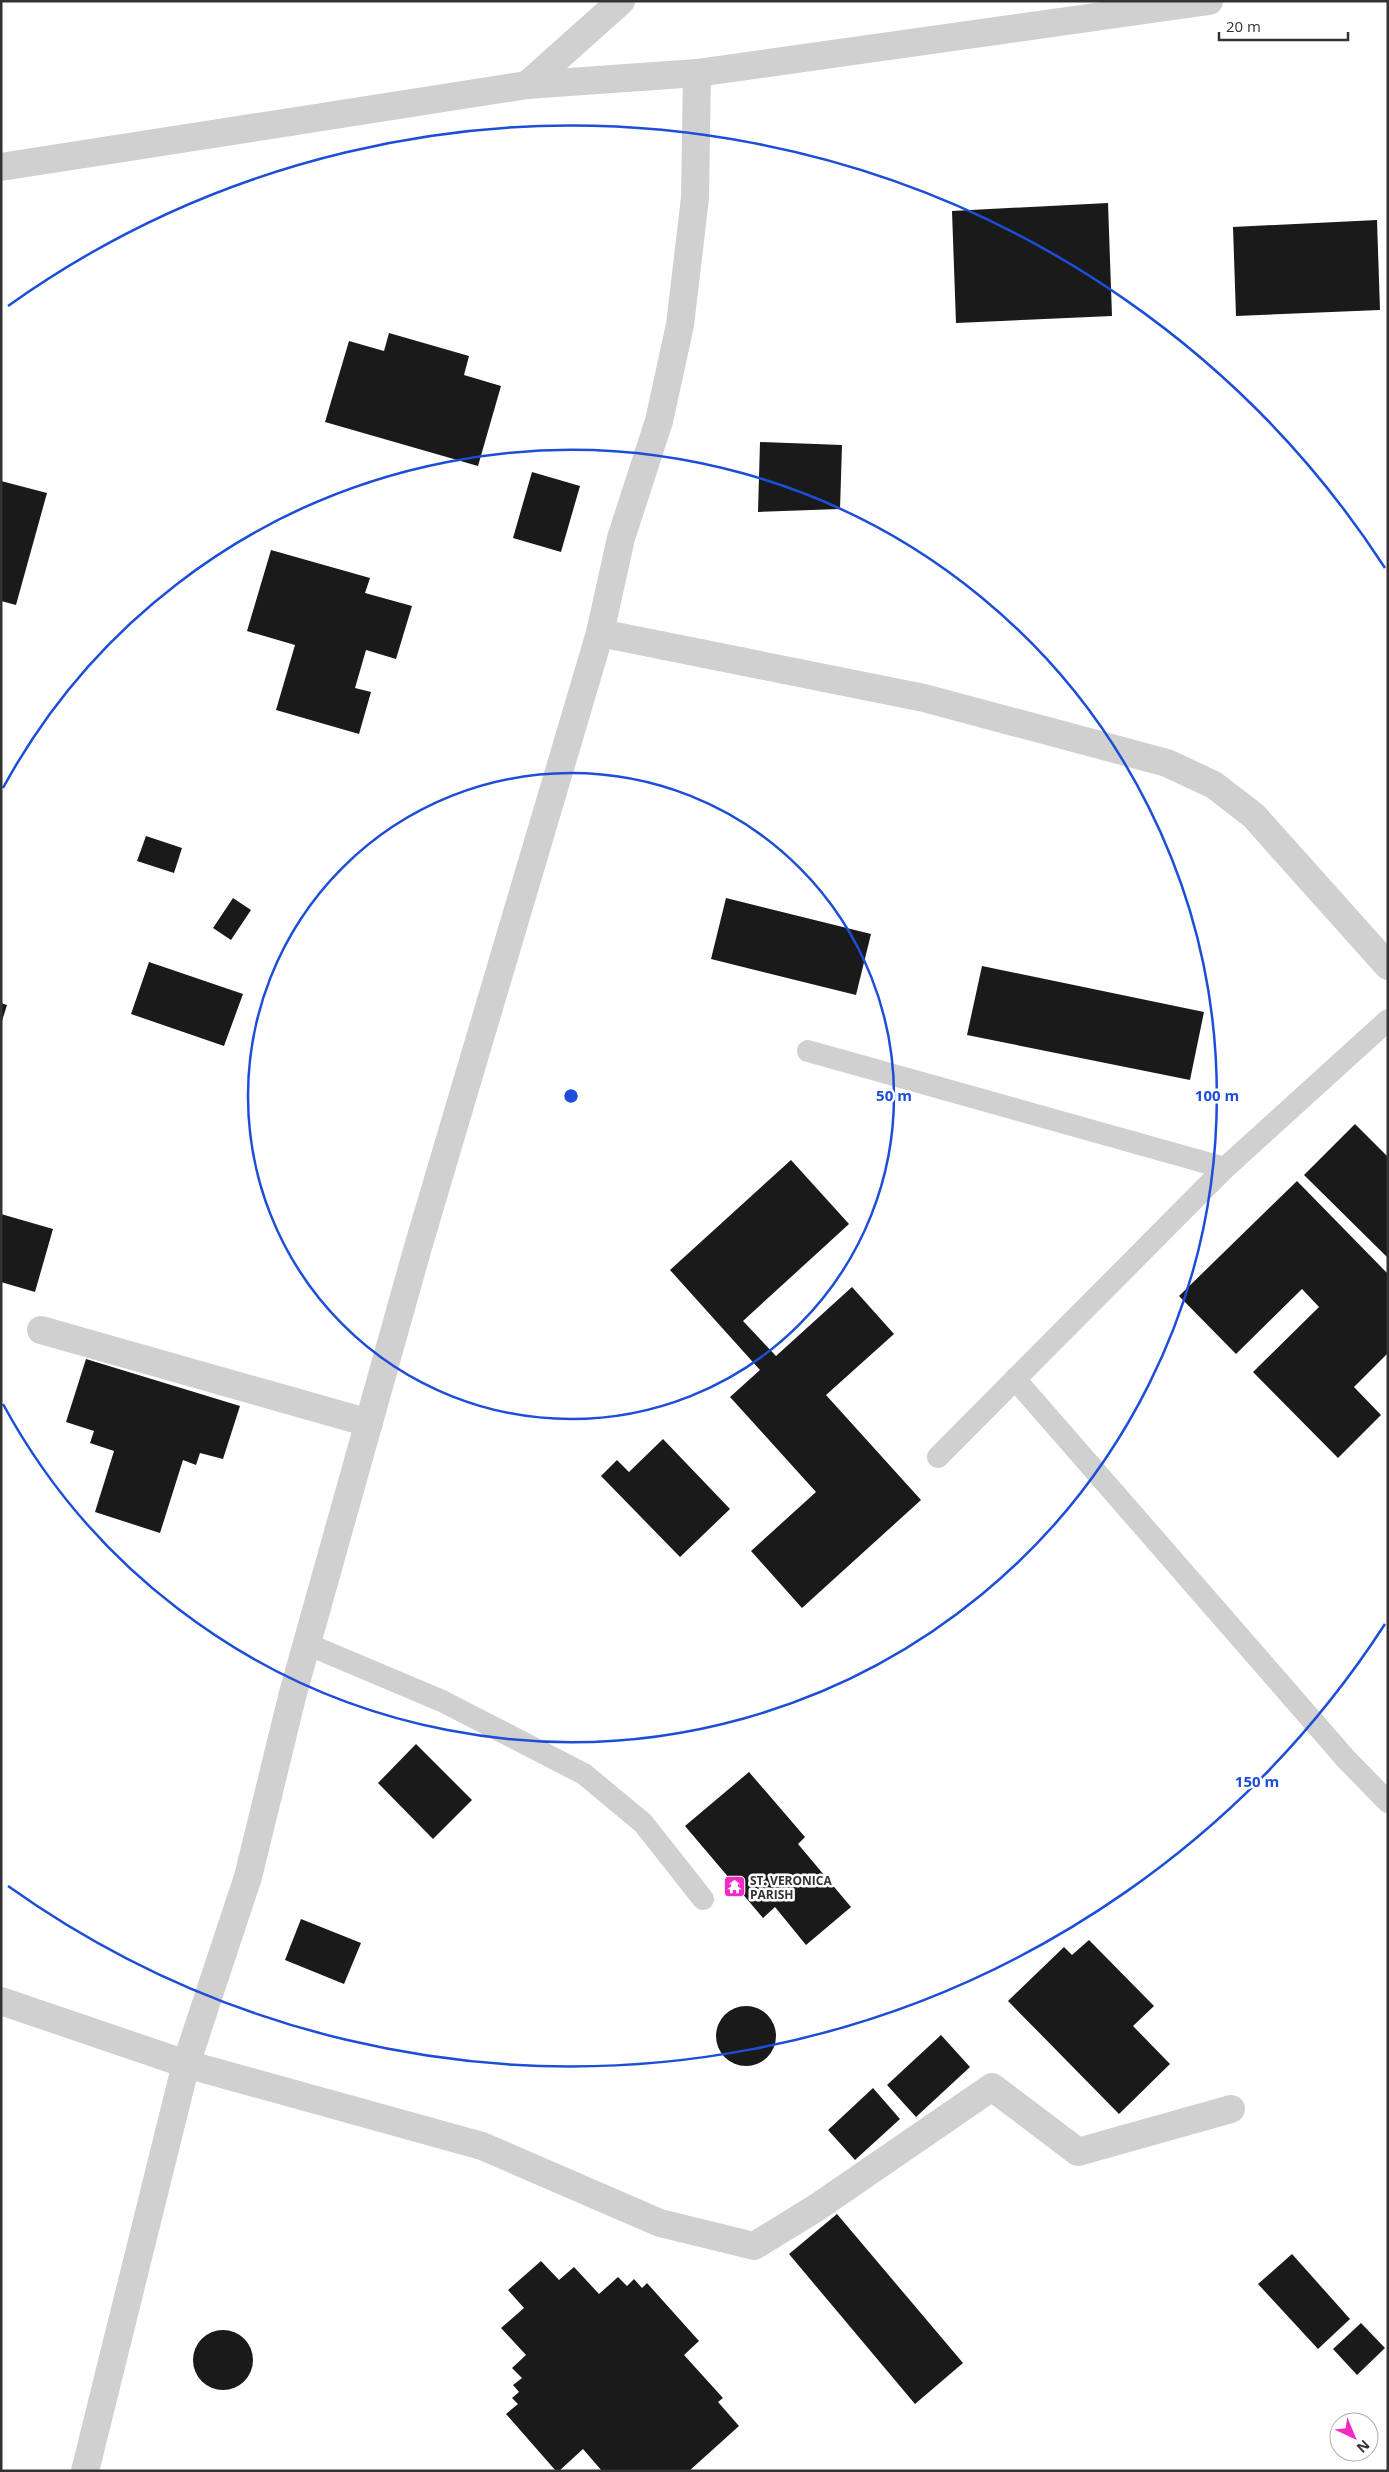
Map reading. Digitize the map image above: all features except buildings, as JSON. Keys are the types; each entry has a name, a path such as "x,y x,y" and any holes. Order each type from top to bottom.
{"street":[{"path":"1,167 527,85 697,73 1209,1"},
{"path":"527,85 618,3"},
{"path":"85,2471 186,2064 248,1876 307,1644 420,1238 600,633 621,538 658,421 680,325 695,198 697,73"},
{"path":"600,633 924,698 1167,763 1214,784 1254,816 1388,966"},
{"path":"41,1330 369,1423"},
{"path":"1,2001 186,2064 482,2146 660,2223 754,2246 816,2208 992,2087 1078,2152 1232,2109"}],"lane":[{"path":"938,1457 1225,1168 1388,1020"},
{"path":"808,1051 1225,1168"},
{"path":"1015,1379 1346,1759 1388,1802"},
{"path":"307,1644 442,1701 584,1774 643,1823 703,1899"}],"place":[{"name":"ST. VERONICA PARISH","path":"734,1887"}]}
